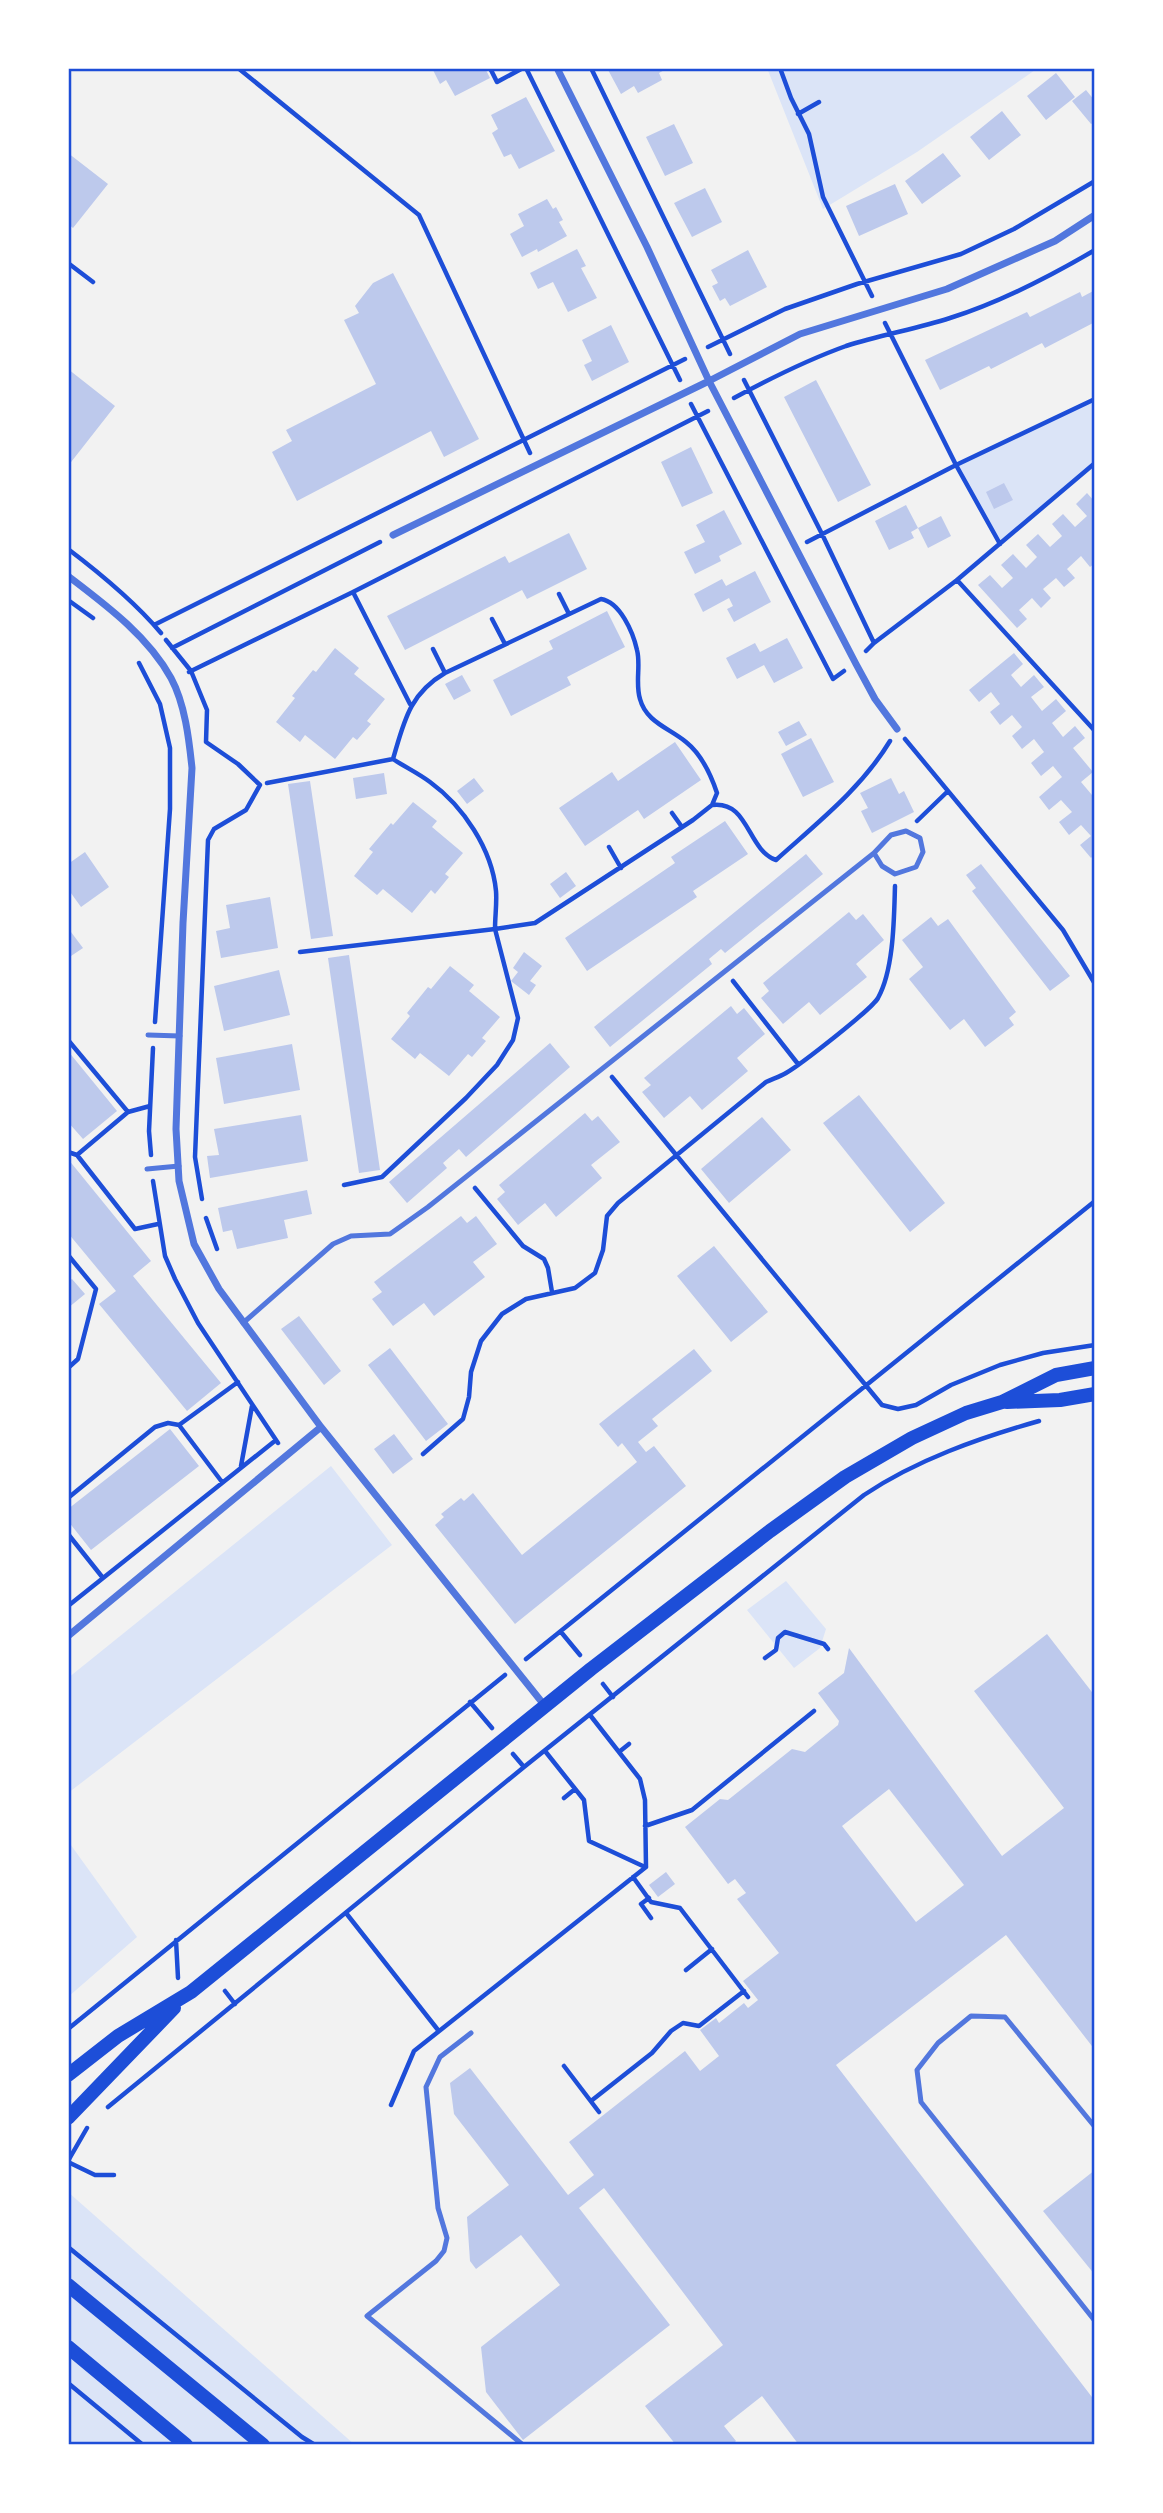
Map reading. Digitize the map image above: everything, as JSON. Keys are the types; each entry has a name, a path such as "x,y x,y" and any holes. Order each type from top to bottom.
{"main road":[{"path":"68,2118 187,1995 546,1706 770,1531 845,1477 912,1438 966,1413 1002,1402 1056,1375 1095,1368"},
{"path":"1002,1402 1095,1394"},
{"path":"68,2075 118,2036 187,1995"},
{"path":"68,2285 264,2445"},
{"path":"68,2347 186,2445"}],"street":[{"path":"557,68 647,247 709,381 856,664 875,699 897,729"},
{"path":"393,535 800,334 947,289 1055,241 1095,215"},
{"path":"68,576 136,633 156,656 172,680 190,743 192,768 183,923 176,1129 178,1166 194,1244 219,1289 321,1427 546,1706"},
{"path":"68,1636 321,1427"}],"lane":[{"path":"243,1323 333,1244 351,1236 390,1234 466,1177 874,853 891,835 906,831 920,838 923,852 916,867 895,874 882,866 874,853"},
{"path":"148,1035 180,1036"},
{"path":"147,1169 178,1166"},
{"path":"1095,2127 1005,2017 971,2016 938,2043 917,2070 921,2102 1095,2321"},
{"path":"471,2033 440,2057 426,2087 438,2208 447,2238 444,2250 436,2261 367,2316 523,2445"}],"path":[{"path":"238,68 419,215 536,465"},
{"path":"490,68 497,82 523,68"},
{"path":"780,68 809,134 823,197 866,282"},
{"path":"799,114 819,102"},
{"path":"154,625 785,309 961,254 1014,229 1095,181"},
{"path":"68,263 93,282"},
{"path":"890,334 956,465 1000,544"},
{"path":"795,548 956,465 1095,399"},
{"path":"856,664 874,643 957,580 1094,465"},
{"path":"156,656 393,535"},
{"path":"957,580 1095,731"},
{"path":"152,685 172,680 353,592 410,704"},
{"path":"559,594 569,614"},
{"path":"393,759 410,704 425,687 445,673 505,644 601,599 610,600 617,608 637,650 640,699 645,710 652,719 688,743 695,751 713,780 717,793 712,805"},
{"path":"492,620 505,644"},
{"path":"433,649 445,673"},
{"path":"300,952 535,923 712,805 722,803 733,808 766,854 776,860 858,787 897,729 1063,930 1095,984"},
{"path":"267,783 393,759 430,782 450,800 472,827 489,859 496,890 495,929 518,1018 513,1040 498,1065 382,1177 344,1185"},
{"path":"220,1256 204,1211 195,1157 208,840 214,829 246,810 260,785"},
{"path":"906,831 948,791"},
{"path":"673,813 682,827"},
{"path":"609,847 621,868"},
{"path":"423,1454 463,1419 469,1397 471,1372 481,1341 502,1314 526,1299 575,1289 595,1273 603,1250 607,1216 618,1203 766,1082 787,1073 877,999 886,974 894,922 895,874"},
{"path":"724,970 798,1064"},
{"path":"68,1040 128,1112"},
{"path":"603,1066 882,1405 898,1409 916,1405 951,1385 1000,1365 1043,1353 1095,1345"},
{"path":"77,1155 128,1112 150,1106"},
{"path":"68,1152 77,1155 135,1229 158,1224"},
{"path":"466,1177 523,1246 544,1259 552,1292"},
{"path":"68,2029 1095,1201"},
{"path":"68,1255 96,1289 78,1359 68,1367"},
{"path":"179,1426 238,1382"},
{"path":"242,1466 253,1405"},
{"path":"99,2114 844,1511 881,1484 974,1442 1048,1419"},
{"path":"68,1498 155,1427 168,1423 179,1426 222,1482"},
{"path":"68,1606 276,1440"},
{"path":"68,1534 103,1578"},
{"path":"765,1658 776,1650 778,1638 785,1632 824,1644 828,1649"},
{"path":"645,1826 692,1810 814,1711"},
{"path":"590,1715 640,1779 645,1800 646,1867"},
{"path":"620,1752 629,1744"},
{"path":"545,1751 587,1806 589,1841 646,1867"},
{"path":"564,1798 575,1789"},
{"path":"391,2105 414,2051 646,1867"},
{"path":"633,1877 651,1902 680,1908 748,1997"},
{"path":"649,1898 641,1904 651,1918"},
{"path":"346,1913 439,2030"},
{"path":"176,1940 178,1978"},
{"path":"686,1970 712,1949"},
{"path":"225,1991 235,2004"},
{"path":"591,2101 652,2053 671,2031 683,2024 699,2026 744,1991"},
{"path":"564,2066 599,2112"},
{"path":"94,2120 68,2161 95,2175 114,2175"},
{"path":"68,2247 315,2445"},
{"path":"68,2383 143,2445"}],"shaded area":[{"path":"767,68 1038,68 917,152 823,209"},
{"path":"1095,399 1095,466 1000,544 956,465"},
{"path":"331,1466 392,1545 68,1793 68,1678"},
{"path":"786,1581 826,1629 820,1648 794,1668 747,1610"},
{"path":"68,1841 137,1937 68,1997"},
{"path":"68,2192 355,2445 68,2445"}],"building":[{"path":"432,68 485,68 490,78 455,96 446,80 440,84"},
{"path":"607,68 668,68 659,73 662,80 638,93 634,86 621,94"},
{"path":"1056,73 1075,97 1046,120 1027,96"},
{"path":"1086,90 1095,101 1095,122 1091,124 1072,101"},
{"path":"526,97 555,151 519,169 511,154 504,157 492,133 498,129 491,115"},
{"path":"1002,111 1021,135 989,160 970,137"},
{"path":"674,124 693,163 665,176 646,137"},
{"path":"68,153 108,184 73,228 68,224"},
{"path":"943,153 961,176 922,204 905,181"},
{"path":"895,184 908,214 859,236 846,206"},
{"path":"705,188 722,222 692,237 674,203"},
{"path":"547,199 553,209 556,207 563,220 559,222 567,236 538,252 537,249 522,257 510,234 524,226 518,214"},
{"path":"577,249 586,266 581,268 597,298 568,312 553,282 538,289 530,273"},
{"path":"748,250 767,287 730,306 725,298 720,301 712,286 718,283 711,270"},
{"path":"393,273 479,439 444,457 431,431 297,501 272,452 292,441 286,430 376,384 344,320 359,313 355,306 373,283"},
{"path":"1095,290 1095,322 1045,348 1042,343 991,369 989,366 940,390 925,360 1027,312 1030,317 1080,292 1082,297"},
{"path":"611,325 629,362 592,381 584,365 592,361 582,340"},
{"path":"68,369 115,406 68,466"},
{"path":"816,380 871,485 838,502 784,397"},
{"path":"691,447 713,493 682,507 661,462"},
{"path":"1004,483 1013,500 994,509 986,492"},
{"path":"1087,493 1095,502 1095,546 1092,549 1095,552 1095,563 1090,567 1081,556 1067,569 1075,578 1064,587 1056,578 1043,589 1051,598 1041,608 1032,598 1019,610 1027,619 1017,628 978,585 990,575 1002,588 1013,578 1001,565 1013,554 1026,568 1037,557 1026,545 1038,534 1050,547 1062,536 1052,524 1063,514 1075,527 1087,516 1076,504"},
{"path":"906,505 918,528 911,532 914,538 889,550 875,521"},
{"path":"724,510 742,544 719,556 721,561 695,574 684,552 705,542 696,525"},
{"path":"941,516 951,536 928,548 918,528"},
{"path":"569,533 587,569 527,599 522,590 405,650 387,616 505,556 509,563"},
{"path":"755,571 771,602 734,622 727,609 733,606 729,598 703,612 694,594 722,579 726,586"},
{"path":"607,611 625,647 567,677 571,685 511,716 493,680 553,649 549,641"},
{"path":"787,638 803,668 774,683 764,665 737,679 726,658 755,643 760,652"},
{"path":"335,648 359,668 354,674 385,699 367,721 371,724 357,740 353,737 335,759 305,735 300,742 276,722 295,698 292,696"},
{"path":"1014,653 1023,664 1011,675 1021,687 1034,675 1044,687 1031,697 1042,711 1056,699 1066,711 1052,723 1063,737 1075,726 1085,738 1073,748 1093,772 1081,782 1092,795 1095,793 1095,854 1091,858 1080,845 1091,836 1081,825 1069,835 1059,822 1072,812 1061,800 1049,810 1039,797 1062,777 1053,766 1041,776 1031,763 1044,752 1034,739 1022,749 1012,736 1022,727 1012,715 1000,725 990,712 1000,704 991,692 979,702 969,690"},
{"path":"462,675 471,691 454,700 445,684"},
{"path":"799,721 807,735 786,746 778,732"},
{"path":"811,738 834,782 803,797 781,754"},
{"path":"675,742 701,780 644,819 638,810 585,846 559,808 612,772 618,781"},
{"path":"384,773 387,794 356,799 353,778"},
{"path":"474,778 484,791 467,804 457,791"},
{"path":"891,778 899,794 904,791 914,812 872,833 861,811 868,808 860,793"},
{"path":"310,781 333,936 311,939 288,784"},
{"path":"413,802 437,821 432,827 463,853 445,874 449,877 435,894 431,890 412,913 383,889 377,895 354,876 373,852 369,849"},
{"path":"725,821 748,854 693,891 697,897 587,971 565,938 675,863 671,857"},
{"path":"85,852 109,887 81,907 68,889 68,864"},
{"path":"806,854 823,874 725,953 721,949 709,959 712,964 610,1047 594,1027"},
{"path":"981,864 1070,976 1050,991 972,891 976,888 966,875"},
{"path":"566,872 576,886 560,898 550,884"},
{"path":"270,897 278,948 221,958 216,931 230,928 226,905"},
{"path":"849,912 856,920 863,914 884,940 856,964 867,977 820,1015 809,1002 783,1024 761,998 769,991 763,983"},
{"path":"931,917 938,926 948,919 1016,1012 1009,1018 1014,1025 985,1047 964,1019 950,1030 909,979 923,967 902,940"},
{"path":"68,928 83,948 68,958"},
{"path":"524,952 542,966 530,981 536,985 529,995 511,981 518,972 513,968"},
{"path":"349,955 380,1170 359,1173 328,958"},
{"path":"450,966 474,985 469,991 500,1017 482,1038 486,1041 472,1057 468,1054 449,1076 420,1053 415,1059 391,1039 410,1016 407,1013 428,987 431,989"},
{"path":"279,970 290,1015 224,1031 214,986"},
{"path":"731,1006 737,1014 744,1008 765,1034 737,1058 748,1071 702,1110 690,1096 664,1118 642,1092 651,1085 644,1078"},
{"path":"550,1043 570,1067 466,1157 459,1149 443,1163 447,1168 407,1203 389,1182"},
{"path":"292,1044 300,1090 224,1104 216,1058"},
{"path":"68,1051 117,1111 83,1139 68,1122"},
{"path":"859,1095 945,1203 910,1232 823,1123"},
{"path":"585,1113 592,1121 598,1116 620,1142 591,1165 602,1178 556,1217 545,1203 518,1225 497,1199 505,1192 499,1185"},
{"path":"301,1115 308,1161 210,1178 207,1156 219,1155 214,1129"},
{"path":"762,1117 791,1150 729,1203 701,1169"},
{"path":"68,1159 151,1261 133,1276 221,1383 187,1411 99,1304 116,1291 68,1233"},
{"path":"307,1190 312,1214 284,1220 288,1238 237,1249 232,1230 223,1232 218,1208"},
{"path":"461,1216 467,1223 476,1216 497,1244 473,1262 485,1277 434,1316 424,1303 393,1326 372,1299 382,1292 374,1282"},
{"path":"714,1246 768,1312 731,1342 677,1276"},
{"path":"72,1279 85,1294 68,1308 68,1281"},
{"path":"299,1316 341,1371 324,1385 281,1329"},
{"path":"390,1348 448,1424 426,1441 368,1365"},
{"path":"694,1349 712,1371 652,1419 658,1426 638,1442 646,1452 654,1446 686,1486 515,1624 435,1525 444,1517 441,1514 461,1498 464,1501 473,1493 522,1555 637,1462 622,1443 618,1447 599,1424"},
{"path":"170,1429 199,1466 91,1550 68,1521 68,1509"},
{"path":"394,1434 413,1459 393,1474 374,1449"},
{"path":"1047,1634 1095,1696 1095,2050 1006,1935 836,2065 1095,2401 1095,2445 799,2445 762,2396 724,2426 736,2441 732,2445 676,2445 645,2406 723,2345 604,2188 579,2208 670,2325 523,2440 486,2392 481,2347 560,2285 521,2235 476,2269 470,2261 467,2217 509,2185 454,2114 450,2083 470,2068 568,2195 594,2175 569,2142 685,2051 700,2071 719,2056 700,2030 716,2018 719,2023 744,2003 748,2008 758,2000 743,1981 779,1953 737,1899 746,1893 735,1879 728,1884 685,1827 720,1799 728,1800 792,1749 805,1752 838,1725 839,1721 818,1693 844,1673 849,1648 1002,1856 1064,1808 974,1691","holes":["889,1789 964,1885 916,1922 842,1826"]},
{"path":"666,1872 675,1884 658,1897 649,1885"},
{"path":"1095,2170 1095,2275 1043,2211"}]}
